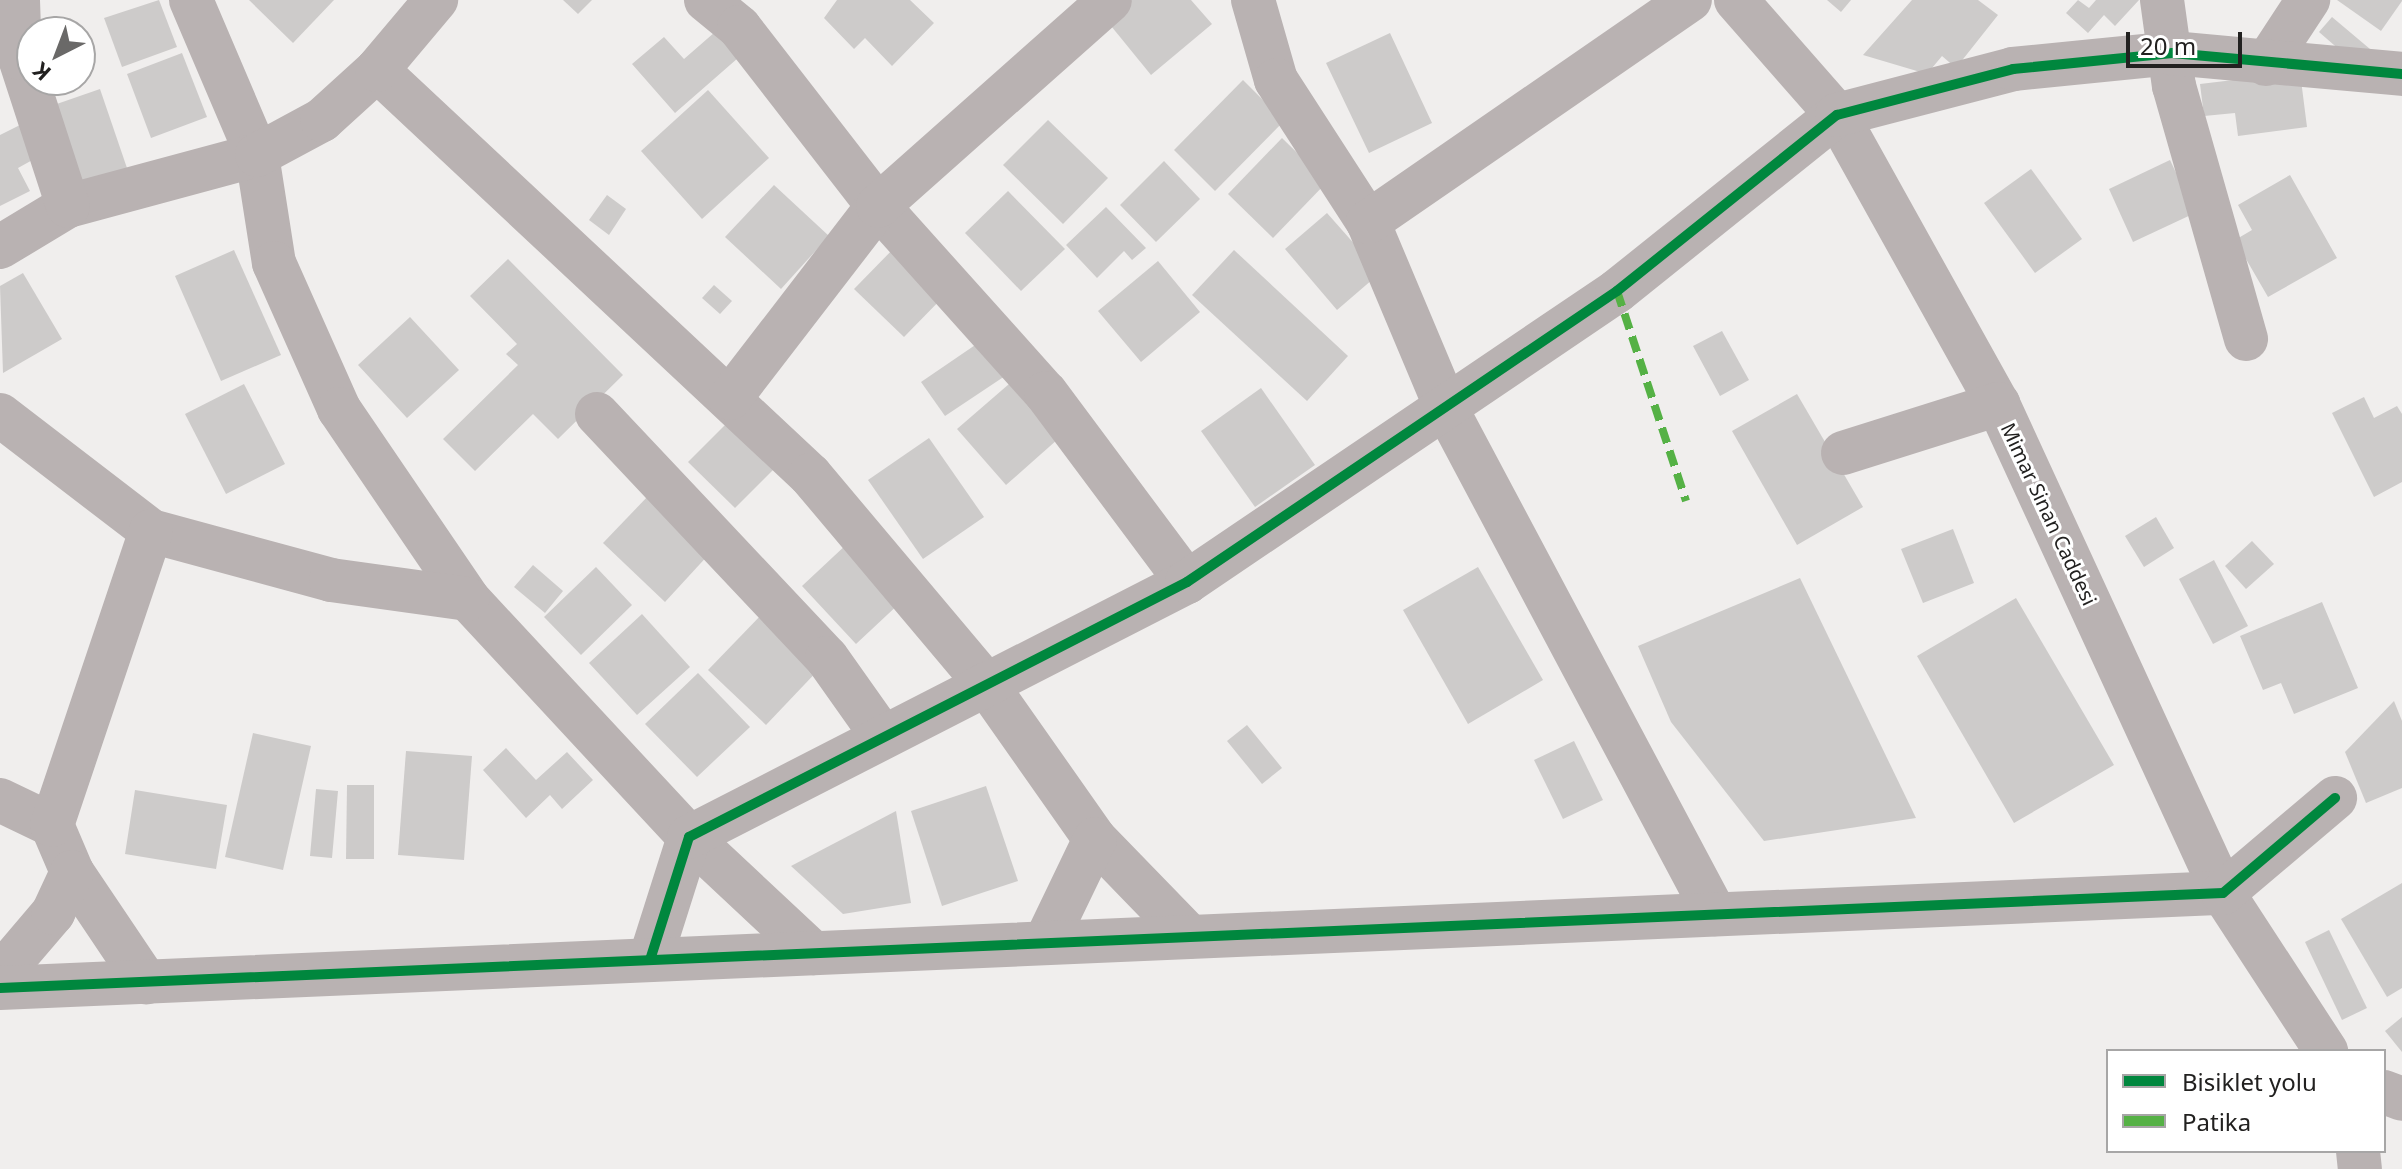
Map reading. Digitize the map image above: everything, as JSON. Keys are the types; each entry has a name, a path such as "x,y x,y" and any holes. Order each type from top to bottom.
{"street":[{"path":"18,0 20,58 68,206"},
{"path":"191,0 257,155 274,263 339,409 468,599 689,837 813,953"},
{"path":"0,247 68,206 257,155 322,120 377,70 436,0"},
{"path":"706,0 739,27 878,206 1046,393 1187,582"},
{"path":"730,398 878,206 1110,0"},
{"path":"1253,0 1276,80 1368,222 1447,410 1715,914"},
{"path":"1368,222 1690,0"},
{"name":"Mimar Sinan Caddesi","path":"1736,0 1837,115 1998,404 2223,893 2325,1049"},
{"path":"2162,0 2172,53 2174,86 2246,339"},
{"path":"2266,64 2308,0"},
{"path":"650,960 689,837 1187,582 1447,410 1617,291 1837,115 2013,69 2172,53 2266,64 2402,74"},
{"path":"377,70 810,475 986,684 1095,839 1190,937"},
{"path":"1843,453 1998,404"},
{"path":"597,414 827,658 883,737"},
{"path":"0,415 151,531 331,580 468,599"},
{"path":"52,825 151,531"},
{"path":"0,988 2223,893 2335,798"},
{"path":"0,800 52,825 72,872 146,982"},
{"path":"1045,943 1095,839"},
{"path":"0,975 53,913 72,872"}],"building":[{"path":"159,0 177,47 122,67 104,18"},
{"path":"249,0 334,0 293,43"},
{"path":"563,0 592,0 578,14"},
{"path":"837,0 910,0 934,23 892,66 865,38 854,49 824,18"},
{"path":"1132,0 1191,0 1212,24 1151,75 1107,21"},
{"path":"1827,0 1851,0 1841,12"},
{"path":"1912,0 1978,0 1998,15 1956,68 1942,56 1927,74 1863,55"},
{"path":"2078,0 2089,8 2096,0 2139,0 2115,26 2104,15 2088,33 2066,13"},
{"path":"2337,0 2402,0 2402,1 2381,31"},
{"path":"2332,17 2370,49 2357,65 2319,32"},
{"path":"715,32 738,58 675,113 632,64 664,37 684,59"},
{"path":"1390,33 1432,123 1369,153 1326,63"},
{"path":"182,53 207,117 151,138 127,74"},
{"path":"2300,72 2307,127 2238,136 2235,113 2204,116 2200,84"},
{"path":"1243,80 1284,121 1215,191 1174,150"},
{"path":"100,89 128,171 79,188 51,106 80,96 96,96 96,90"},
{"path":"708,90 769,158 702,219 641,151"},
{"path":"1048,120 1108,178 1063,224 1003,165"},
{"path":"20,125 36,158 18,168 30,191 0,206 0,135"},
{"path":"1282,138 1327,182 1273,238 1228,194"},
{"path":"2170,160 2195,213 2133,242 2109,189"},
{"path":"1164,161 1200,199 1156,242 1120,205"},
{"path":"2031,169 2082,239 2035,273 1984,203"},
{"path":"2290,175 2337,258 2268,297 2235,240 2252,230 2238,205"},
{"path":"774,185 829,236 781,289 725,237"},
{"path":"1008,191 1065,249 1021,291 965,233"},
{"path":"607,195 626,209 609,235 589,220"},
{"path":"1106,207 1146,248 1132,260 1124,251 1097,278 1066,245"},
{"path":"1327,213 1380,273 1337,310 1285,249"},
{"path":"898,244 948,292 904,337 854,289"},
{"path":"234,250 281,355 221,381 175,276"},
{"path":"1234,250 1348,356 1307,401 1192,295"},
{"path":"508,259 623,375 558,439 533,414 475,471 443,439 518,365 506,354 517,344 470,296"},
{"path":"1158,261 1200,312 1141,362 1098,311"},
{"path":"23,273 62,339 3,373 0,286"},
{"path":"714,285 732,301 720,314 702,298"},
{"path":"410,317 459,370 407,418 358,365"},
{"path":"1722,331 1749,380 1720,396 1693,346"},
{"path":"984,339 1008,374 945,416 921,382"},
{"path":"244,384 285,464 226,494 185,414"},
{"path":"1009,384 1058,439 1006,485 957,429"},
{"path":"1261,388 1315,465 1255,507 1201,431"},
{"path":"1797,394 1863,507 1797,545 1732,431"},
{"path":"2364,397 2374,418 2397,406 2402,414 2402,482 2374,497 2332,413"},
{"path":"729,421 776,467 735,508 688,462"},
{"path":"929,438 984,517 923,559 868,480"},
{"path":"650,494 711,552 665,602 603,543"},
{"path":"2156,517 2174,548 2144,567 2125,536"},
{"path":"1953,529 1974,583 1923,603 1901,549"},
{"path":"2252,541 2274,564 2246,589 2225,566"},
{"path":"848,543 902,601 856,644 802,586"},
{"path":"2214,560 2248,626 2213,644 2179,579"},
{"path":"533,565 563,591 545,613 514,587"},
{"path":"596,567 632,605 581,655 544,617"},
{"path":"1478,567 1543,680 1468,724 1403,610"},
{"path":"1800,578 1916,818 1764,841 1671,722 1638,646"},
{"path":"2016,598 2114,765 2014,823 1917,656"},
{"path":"2322,602 2358,688 2294,714 2281,683 2263,690 2240,636"},
{"path":"767,609 823,665 766,725 708,670"},
{"path":"642,614 690,667 637,715 589,663"},
{"path":"698,673 750,727 697,777 645,724"},
{"path":"2394,701 2402,721 2402,788 2366,803 2345,752"},
{"path":"1247,725 1282,768 1262,784 1227,741"},
{"path":"253,733 311,746 283,870 225,857"},
{"path":"1574,741 1603,800 1563,819 1534,760"},
{"path":"506,748 536,780 567,752 593,780 562,809 550,795 526,818 483,770"},
{"path":"406,751 472,756 464,860 398,855"},
{"path":"347,785 374,785 374,859 346,859"},
{"path":"986,786 1018,881 942,906 911,811"},
{"path":"316,789 338,791 332,858 310,856"},
{"path":"135,790 227,805 216,869 125,854"},
{"path":"896,811 911,903 843,914 791,866"},
{"path":"2402,883 2402,988 2387,997 2341,919"},
{"path":"2329,930 2367,1008 2342,1020 2305,942"},
{"path":"2402,1017 2402,1052 2385,1031"}],"marked path":[{"path":"1617,291 1686,501"}],"cycle path":[{"path":"650,960 689,837 1187,582 1617,291 1837,115 2013,69 2172,53 2402,74"},
{"path":"0,988 2223,893 2335,798"}]}
